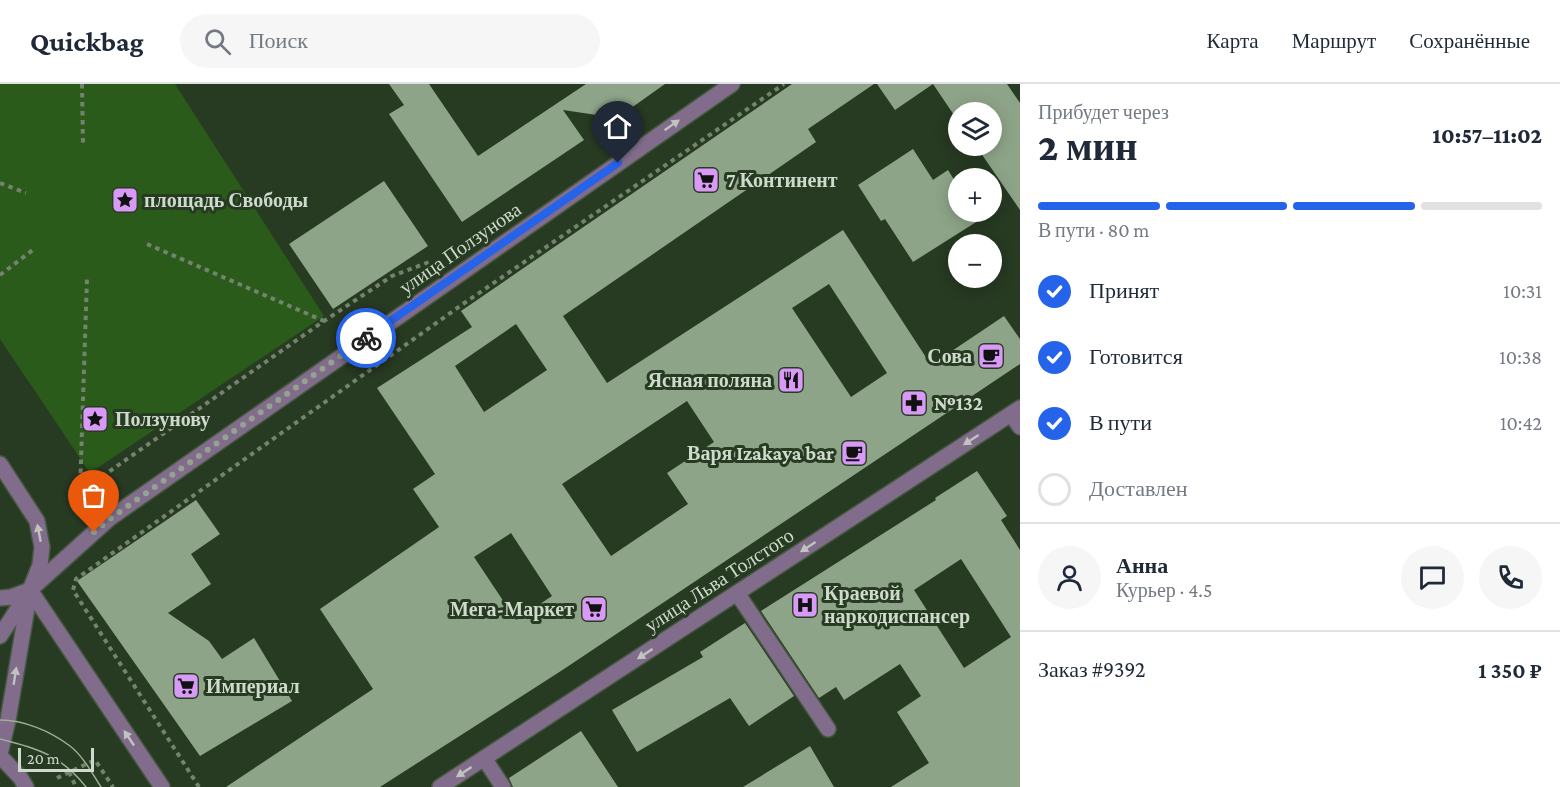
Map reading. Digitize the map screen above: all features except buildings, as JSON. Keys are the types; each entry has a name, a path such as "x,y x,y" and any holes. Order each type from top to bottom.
{"street":[{"name":"улица Ползунова","path":"0,636 30,590 111,518 732,84"},
{"name":"улица Льва Толстого","path":"440,787 737,593 1017,416"},
{"path":"0,464 37,521 42,547 40,565 30,590 0,755 23,782"},
{"path":"0,598 11,597 30,590"},
{"path":"30,590 162,787"},
{"path":"737,593 828,729"},
{"path":"484,758 503,787"}],"path":[{"path":"82,84 83,146"},
{"path":"199,787 73,590 76,579 463,304 784,84"},
{"path":"0,183 26,193"},
{"path":"147,244 324,321"},
{"path":"0,275 34,249"},
{"path":"87,278 80,492 392,276 432,261"},
{"path":"57,778 94,760 113,787"},
{"path":"69,772 76,787"}],"green space":[{"name":"площадь Свободы","path":"0,84 175,84 324,316 90,473 0,339"}],"tram line":[{"path":"0,720 27,724 45,731 70,746 87,765 101,787"},
{"path":"0,739 48,755 68,768 86,787"}],"way so far":[{"path":"94,532 366,338"}],"place":[{"name":"7 Континент","path":"706,180"},
{"name":"площадь Свободы","path":"125,200"},
{"name":"Сова","path":"991,356"},
{"name":"Ясная поляна","path":"791,380"},
{"name":"№132","path":"914,403"},
{"name":"Ползунову","path":"95,419"},
{"name":"Варя Izakaya bar","path":"854,453"},
{"name":"Краевой наркодиспансер","path":"805,605"},
{"name":"Мега-Маркет","path":"594,609"},
{"name":"Империал","path":"186,686"}],"route":[{"path":"366,338 618,163"}]}
